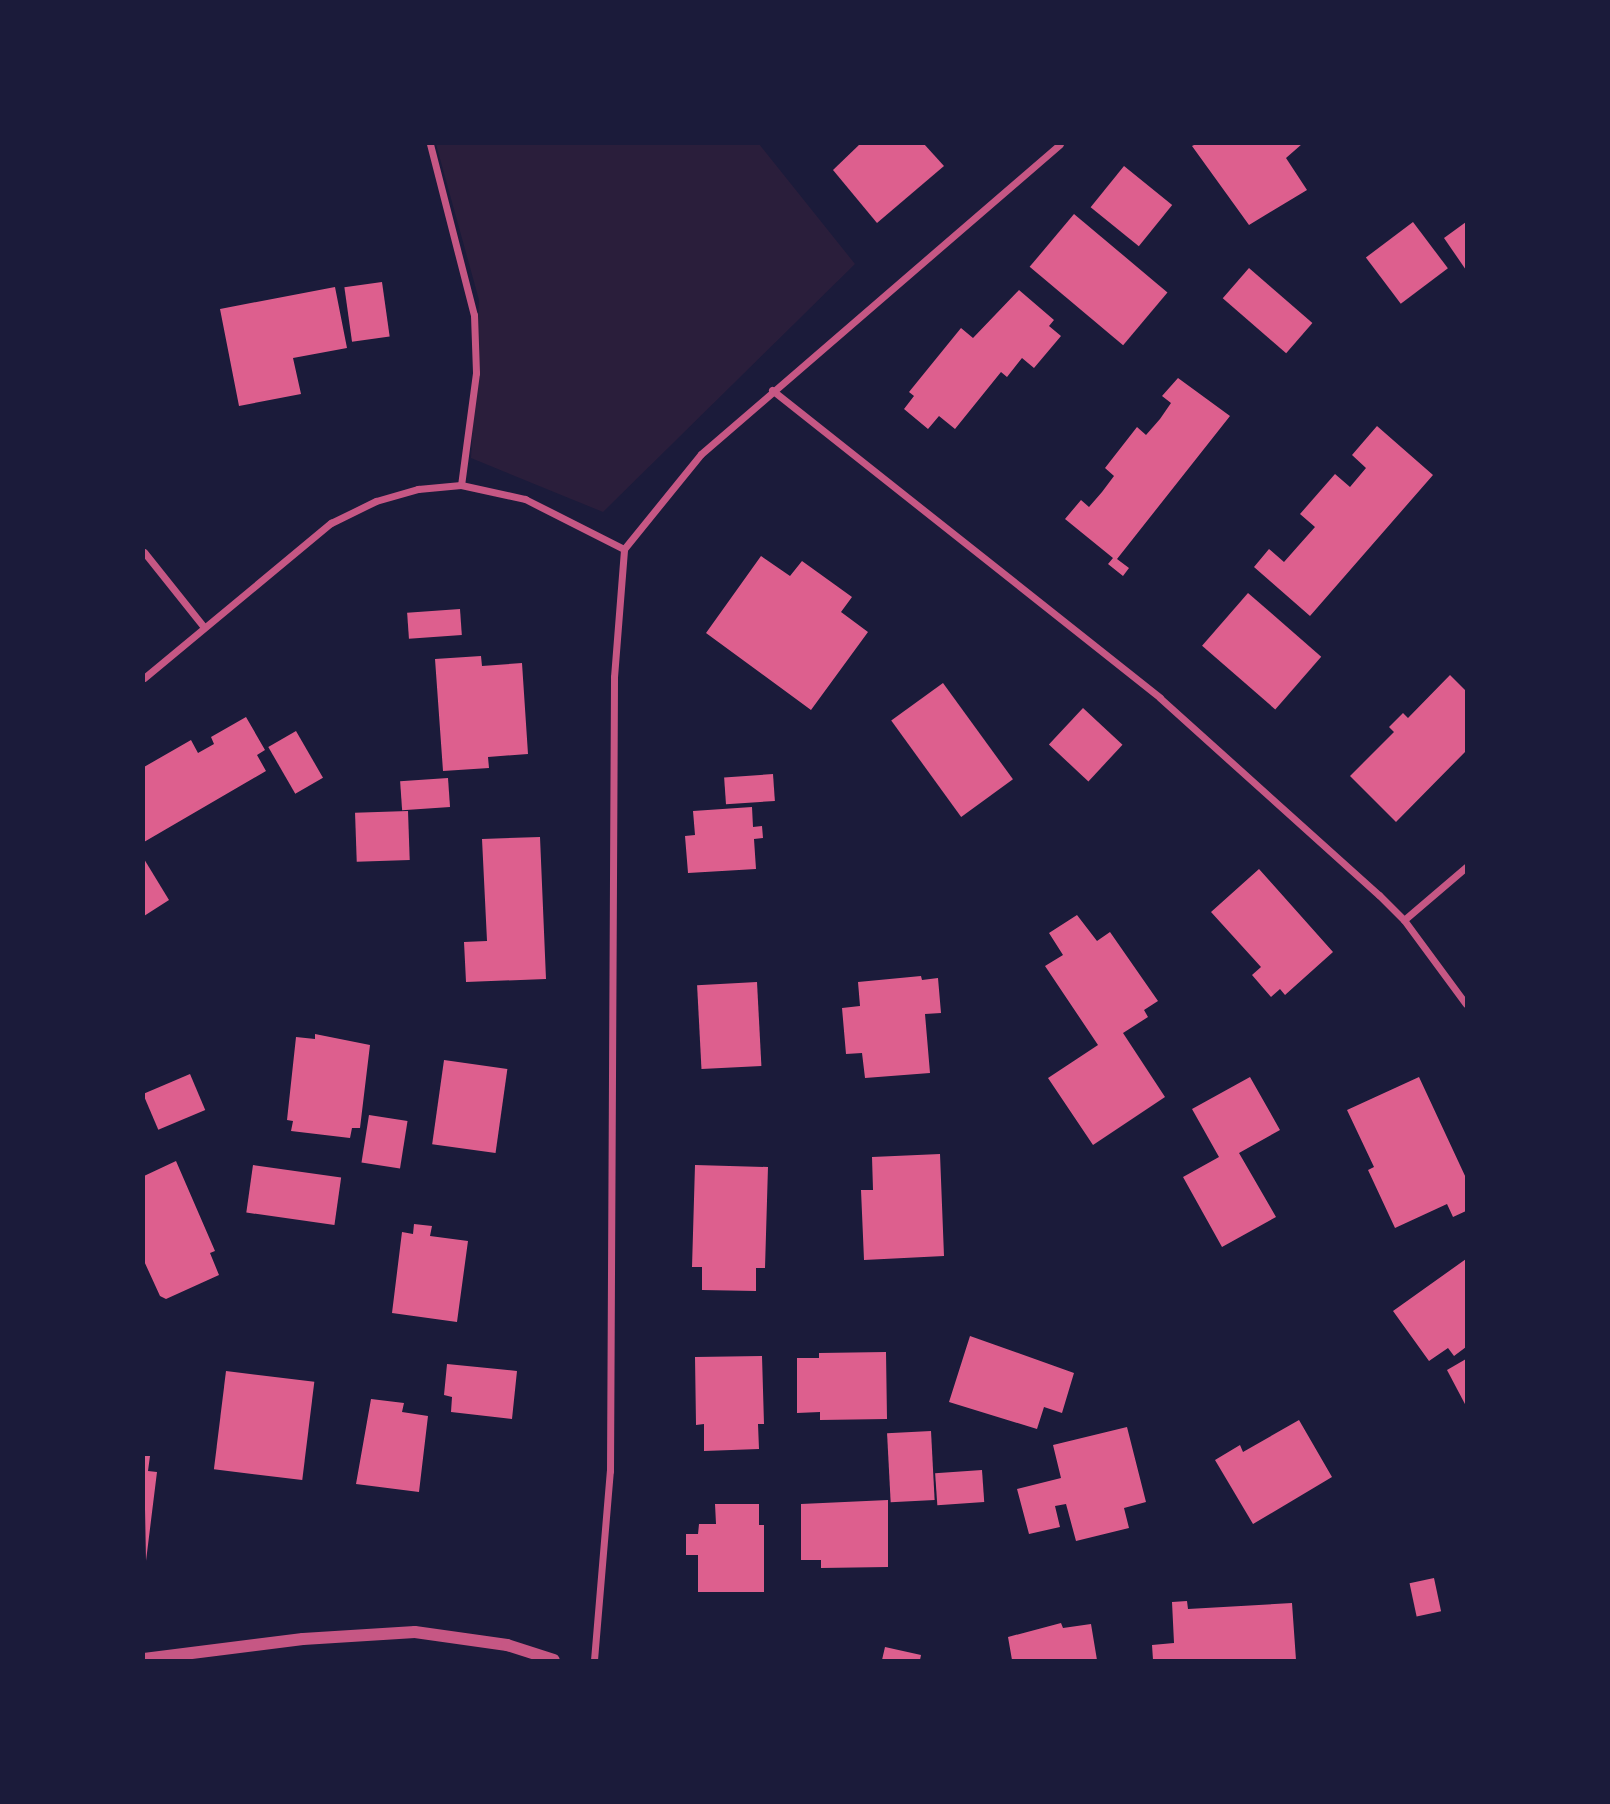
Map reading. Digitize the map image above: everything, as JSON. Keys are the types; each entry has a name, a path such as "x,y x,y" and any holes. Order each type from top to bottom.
{"street":[{"path":"430,144 474,315 475,373 461,485"},
{"path":"594,1661 610,1471 614,677 624,549 701,454 1060,144"},
{"path":"772,390 1160,698 1404,920 1466,1004"},
{"path":"144,678 331,523 376,501 418,489 461,485 525,499 624,549"},
{"path":"144,552 204,626"},
{"path":"1404,920 1466,867"},
{"path":"144,1659 303,1639 415,1632 507,1645 554,1661"}],"shaded area":[{"path":"436,144 759,144 855,264 603,512 471,458 479,300"}],"building":[{"path":"860,144 924,144 944,166 877,223 833,170"},
{"path":"1302,144 1286,158 1307,190 1249,225 1192,146"},
{"path":"1124,166 1172,205 1139,246 1091,207"},
{"path":"1074,214 1167,292 1123,345 1030,267"},
{"path":"1413,222 1448,268 1401,304 1366,258"},
{"path":"1466,222 1466,270 1444,238"},
{"path":"1249,268 1312,323 1286,353 1223,298"},
{"path":"382,282 390,336 352,342 344,287"},
{"path":"335,287 347,348 293,358 301,394 239,406 220,309"},
{"path":"1019,290 1054,320 1049,326 1061,336 1034,368 1022,358 1007,377 1001,372 955,429 939,416 928,429 904,409 914,396 909,392 961,328 973,338"},
{"path":"1178,378 1230,416 1117,559 1129,568 1123,576 1108,564 1113,558 1065,519 1081,500 1089,507 1102,492 1114,476 1105,468 1137,427 1146,435 1160,419 1171,403 1162,396"},
{"path":"1377,426 1433,475 1310,616 1254,567 1269,549 1284,562 1315,527 1300,514 1335,474 1350,487 1366,468 1352,455"},
{"path":"761,556 790,576 802,561 852,597 841,612 868,632 811,710 706,633"},
{"path":"1248,593 1321,657 1275,709 1202,646"},
{"path":"460,609 462,635 409,639 407,613"},
{"path":"481,656 482,666 522,663 528,754 488,757 489,768 443,771 435,659"},
{"path":"1450,675 1466,691 1466,751 1396,822 1350,776 1394,732 1389,727 1403,713 1408,718"},
{"path":"943,683 1013,779 961,817 891,721"},
{"path":"1083,708 1122,745 1088,781 1049,745"},
{"path":"246,717 265,750 257,755 266,771 144,842 144,767 191,740 198,753 214,744 211,737"},
{"path":"296,731 323,778 295,794 268,747"},
{"path":"773,774 775,801 726,804 724,777"},
{"path":"448,778 450,807 402,810 400,781"},
{"path":"752,807 753,827 762,826 763,838 754,839 756,869 688,873 685,836 695,835 693,811"},
{"path":"408,811 410,860 357,862 355,813"},
{"path":"540,837 546,979 466,982 464,942 487,941 482,839"},
{"path":"144,859 169,900 144,916"},
{"path":"1259,869 1333,952 1285,995 1280,989 1271,997 1252,975 1261,967 1211,912"},
{"path":"1077,915 1097,941 1110,932 1158,1001 1144,1010 1148,1017 1123,1033 1165,1097 1093,1145 1048,1078 1098,1045 1045,966 1063,955 1049,933"},
{"path":"921,976 922,980 938,978 941,1013 925,1014 930,1073 865,1078 862,1053 846,1054 842,1008 860,1006 858,982"},
{"path":"757,982 761,1066 701,1069 697,985"},
{"path":"315,1034 370,1045 360,1128 352,1128 350,1138 291,1131 293,1121 287,1120 296,1037 315,1039"},
{"path":"444,1060 507,1069 496,1153 432,1144"},
{"path":"190,1074 205,1110 158,1130 144,1094"},
{"path":"1250,1077 1280,1130 1239,1153 1276,1217 1222,1247 1183,1177 1219,1157 1192,1109"},
{"path":"1419,1077 1466,1178 1466,1211 1453,1217 1447,1204 1395,1228 1368,1170 1374,1167 1347,1110"},
{"path":"369,1115 408,1121 400,1169 361,1162"},
{"path":"940,1154 944,1256 864,1260 861,1190 873,1190 872,1157"},
{"path":"176,1161 215,1251 210,1253 219,1275 166,1299 160,1296 144,1261 144,1176"},
{"path":"253,1165 341,1177 334,1225 246,1213"},
{"path":"695,1165 768,1167 765,1268 756,1268 756,1291 702,1290 702,1267 692,1267"},
{"path":"414,1224 432,1226 430,1236 468,1241 457,1322 392,1313 402,1232 413,1234"},
{"path":"1466,1259 1466,1347 1454,1356 1448,1348 1429,1361 1393,1311"},
{"path":"970,1336 1074,1373 1062,1413 1044,1407 1037,1429 949,1402"},
{"path":"886,1352 887,1419 820,1420 820,1412 797,1413 797,1358 819,1358 819,1353"},
{"path":"762,1356 764,1424 758,1424 759,1449 704,1451 704,1424 696,1425 695,1357"},
{"path":"1466,1359 1466,1406 1447,1370"},
{"path":"447,1364 517,1371 512,1419 451,1412 452,1397 444,1395"},
{"path":"226,1371 314,1382 302,1480 214,1469"},
{"path":"371,1399 404,1403 402,1412 428,1416 419,1492 356,1484"},
{"path":"1299,1420 1332,1477 1253,1524 1215,1460 1240,1445 1243,1452"},
{"path":"1127,1427 1146,1502 1124,1508 1129,1528 1076,1541 1066,1504 1055,1506 1060,1527 1029,1534 1017,1489 1061,1478 1053,1445"},
{"path":"931,1431 935,1500 891,1502 887,1433"},
{"path":"144,1456 150,1456 148,1471 157,1472 146,1561"},
{"path":"982,1470 984,1502 937,1505 935,1473"},
{"path":"888,1500 888,1567 821,1568 821,1560 801,1560 801,1504"},
{"path":"715,1504 759,1504 759,1525 764,1525 764,1592 698,1592 698,1555 686,1555 686,1534 698,1534 699,1524 716,1524"},
{"path":"1434,1578 1441,1611 1417,1616 1410,1583"},
{"path":"1187,1601 1188,1609 1292,1603 1296,1660 1153,1660 1152,1645 1174,1643 1172,1602"},
{"path":"1061,1623 1063,1628 1091,1624 1097,1660 1012,1660 1008,1637"},
{"path":"885,1647 921,1655 920,1660 882,1660"}]}
